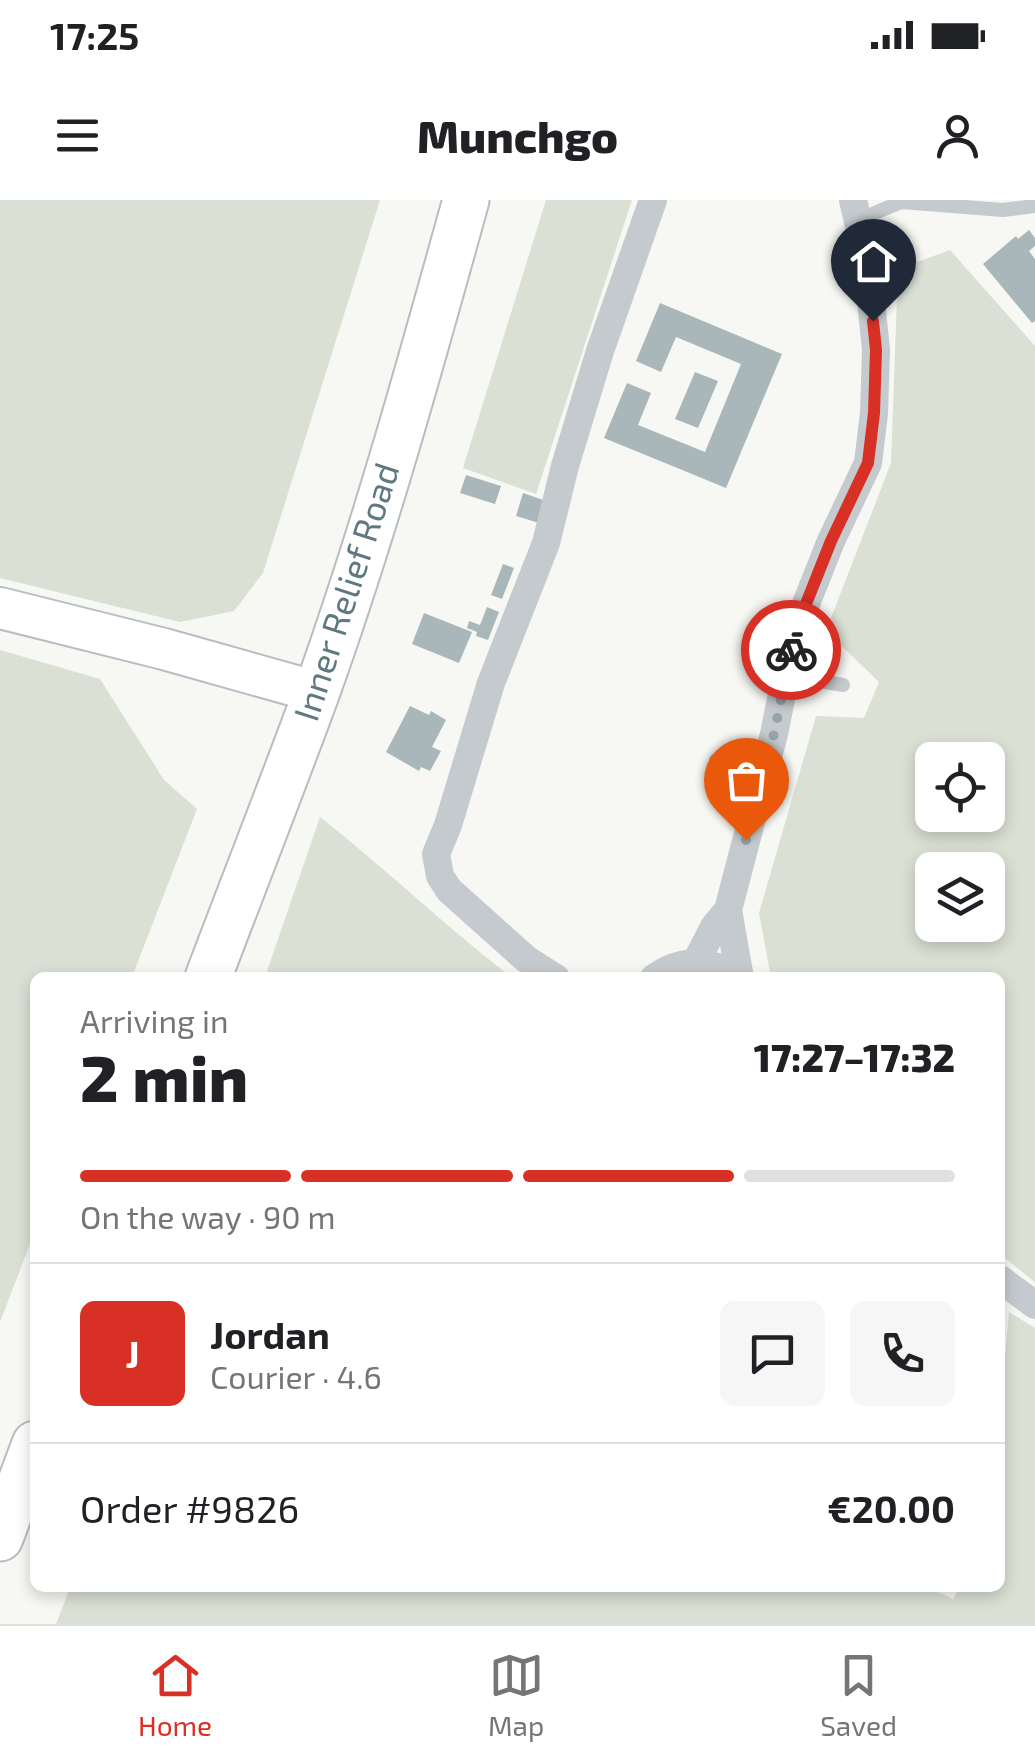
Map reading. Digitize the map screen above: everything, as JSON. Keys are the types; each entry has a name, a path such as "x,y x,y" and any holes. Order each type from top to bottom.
{"main road":[{"name":"Inner Relief Road","path":"210,972 316,692 368,536 416,384 466,200"},
{"path":"0,1538 30,1457"}],"street":[{"path":"547,972 450,890 440,876 436,854 491,682 546,543 600,350 653,200"},
{"path":"696,962 728,910 794,634 868,463 876,350 867,262 855,210"},
{"path":"0,608 316,692"},
{"path":"728,910 738,972"},
{"path":"664,972 675,965 696,962 727,972"},
{"path":"1005,1283 1035,1305"}],"lane":[{"path":"855,210 902,201 1004,210 1035,206"},
{"path":"786,675 843,684"},
{"path":"716,760 764,770"}],"shaded area":[{"path":"0,200 380,200 263,573 234,611 180,622 0,578"},
{"path":"546,200 632,200 536,494 463,468"},
{"path":"950,250 1035,346 1035,1282 1005,1258 1005,972 770,972 759,913 816,716 864,718 879,682 826,631 891,463 898,269"},
{"path":"0,650 100,679 164,780 197,809 134,972 30,972 30,1244 0,1322"},
{"path":"320,817 505,972 267,972"},
{"path":"1009,1312 1035,1328 1035,1624 56,1624 68,1592 938,1592 953,1599 957,1592 1005,1592 1005,1358"}],"building":[{"path":"1029,230 1035,238 1035,246 1029,251 1035,259 1032,323 983,264"},
{"path":"660,303 782,354 726,488 604,438 627,383 651,393 638,425 705,452 741,364 676,337 661,372 636,361"},
{"path":"695,372 718,381 698,428 675,419"},
{"path":"466,475 501,486 495,504 460,493"},
{"path":"523,493 546,501 539,523 516,516"},
{"path":"503,564 514,568 502,599 491,595"},
{"path":"487,607 499,612 488,640 467,628 469,621 480,625"},
{"path":"424,613 472,632 459,663 412,644"},
{"path":"410,706 446,720 432,747 441,751 430,771 421,767 419,771 386,752"}],"way so far":[{"path":"746,840 791,650"}],"route":[{"path":"791,650 831,541 868,463 874,413 873,321"}]}
